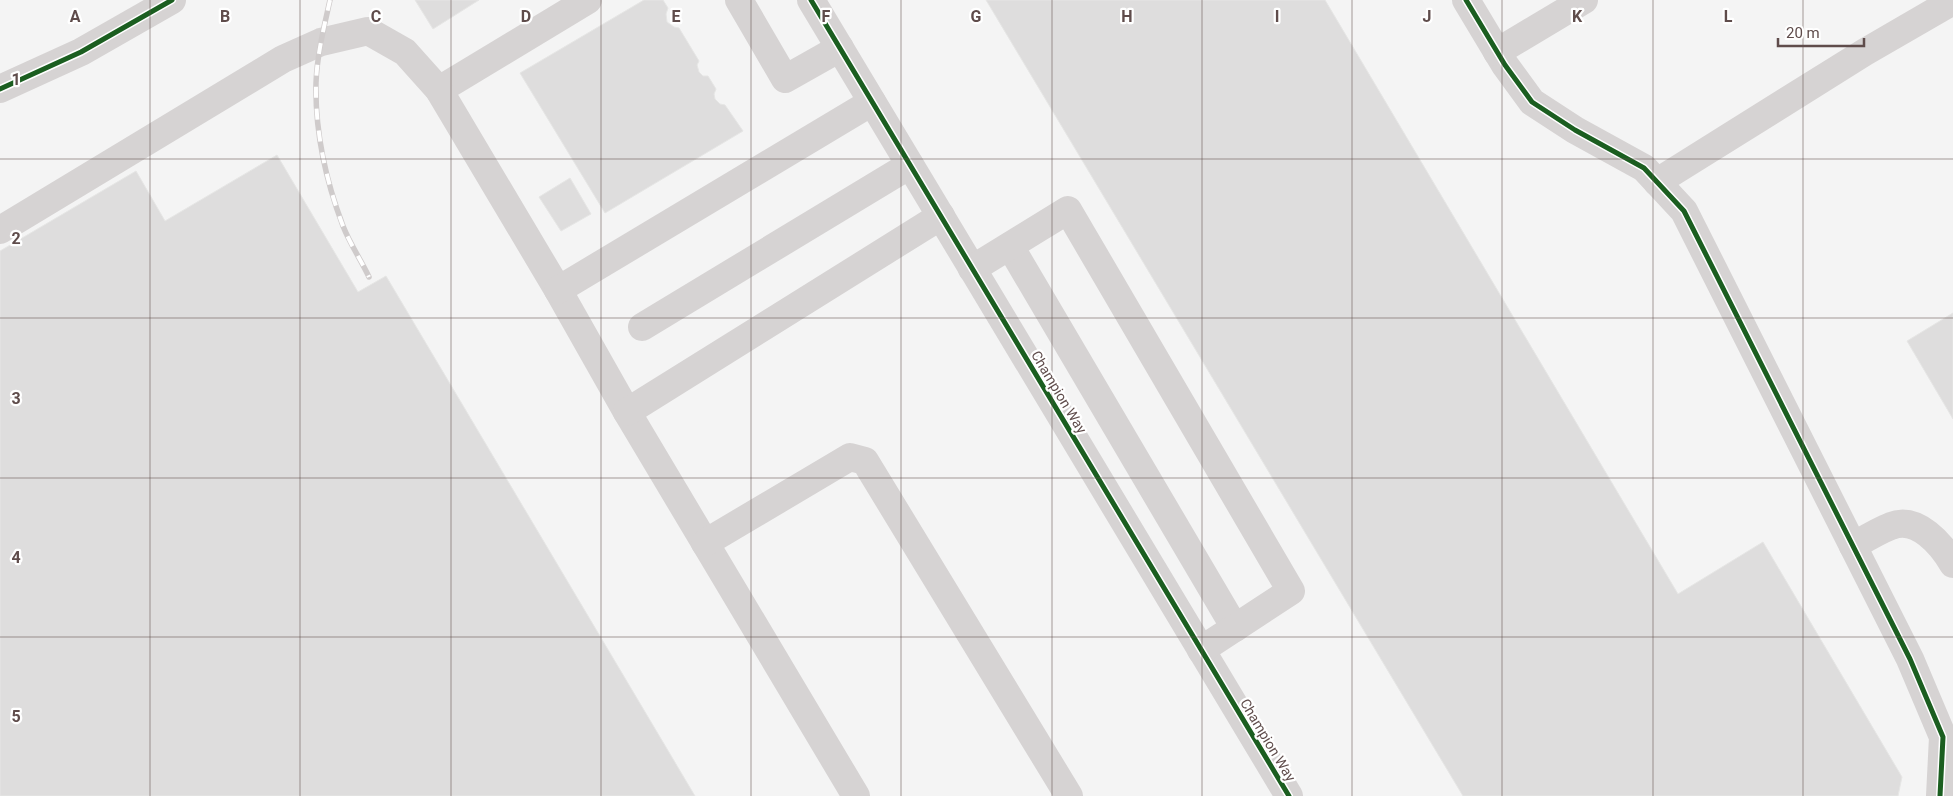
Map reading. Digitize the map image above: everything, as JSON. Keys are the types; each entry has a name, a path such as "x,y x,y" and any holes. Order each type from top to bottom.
{"street":[{"path":"0,89 81,52 172,0"},
{"path":"439,90 588,0"},
{"path":"738,0 785,79 840,48"},
{"name":"Champion Way","path":"811,0 1289,796"},
{"path":"1466,0 1497,52 1532,102 1575,130 1644,168 1684,211 1910,660 1948,751 1940,796"},
{"path":"1497,52 1584,0"},
{"path":"1657,182 1865,52 1953,1"},
{"path":"0,230 283,59 321,42 368,32 405,52 439,90 558,290 627,412 856,796"},
{"path":"558,290 872,102"},
{"path":"642,327 910,165"},
{"path":"972,269 1068,210 1290,591 1201,650"},
{"path":"627,412 941,216"},
{"path":"1010,246 1235,628"},
{"path":"705,543 850,456 865,461 1068,796"},
{"path":"1853,546 1893,525 1907,525 1921,529 1935,539 1953,564"}],"building":[{"path":"415,0 479,0 433,29"},
{"path":"644,0 663,0 668,8 666,14 667,22 679,28 699,61 697,65 699,72 703,76 708,76 716,89 715,99 720,104 725,105 743,131 605,213 520,73"},
{"path":"986,0 1325,0 1678,594 1763,542 1902,777 1898,796 1463,796"},
{"path":"277,155 358,292 386,276 695,796 0,796 0,251 136,171 165,221"},
{"path":"570,178 591,214 561,231 539,197"},
{"path":"1953,313 1953,419 1907,341"}],"railway":[{"path":"330,0 321,41 317,73 317,119 331,191 346,233 369,277"}],"cycle path":[{"path":"0,89 81,52 172,0"},
{"path":"811,0 1289,796"},
{"path":"1466,0 1505,65 1532,102 1575,130 1644,168 1684,211 1910,659 1943,737 1940,796"}]}
